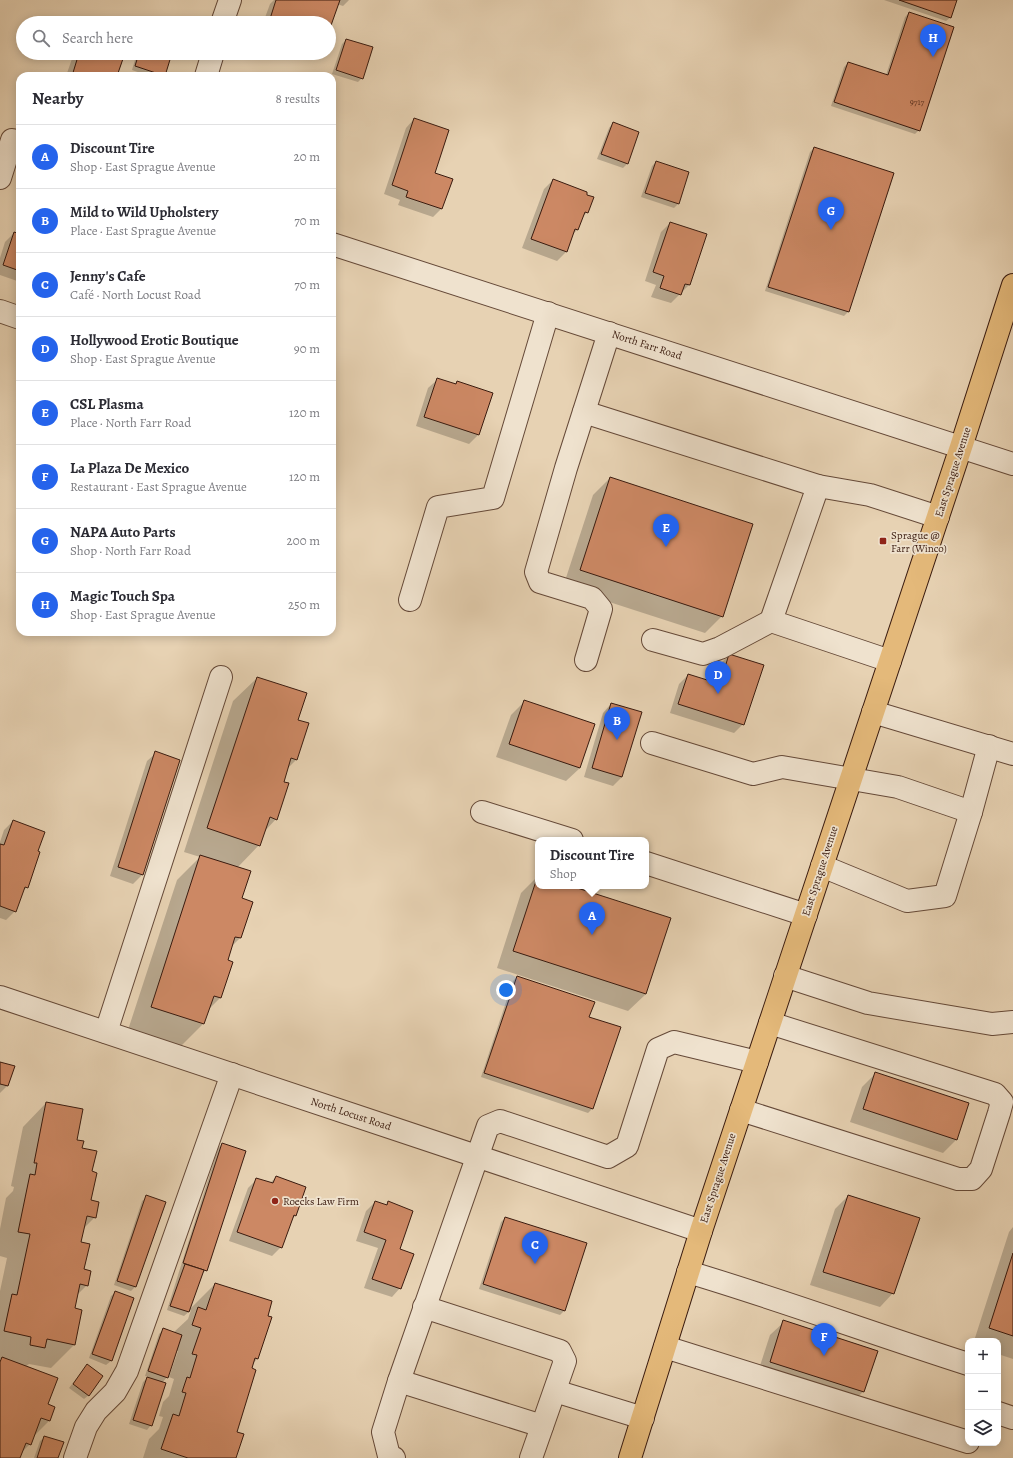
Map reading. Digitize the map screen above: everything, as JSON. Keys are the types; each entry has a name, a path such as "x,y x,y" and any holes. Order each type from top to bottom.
{"main road":[{"name":"East Sprague Avenue","path":"630,1458 701,1231 938,517 1013,285"}],"street":[{"path":"224,16 230,0"},
{"path":"207,72 211,60"},
{"path":"0,178 11,139"},
{"name":"North Farr Road","path":"336,245 1013,464"},
{"path":"0,311 16,317"},
{"path":"410,600 438,507 493,498 548,313"},
{"path":"586,660 601,609 592,598 540,582 536,572 566,468 609,333"},
{"path":"584,412 818,486 870,495 938,517"},
{"path":"653,640 703,654 720,648 771,621 818,486"},
{"path":"771,621 890,661"},
{"path":"106,1032 221,676"},
{"path":"873,712 1013,754"},
{"path":"652,743 754,774 782,767 898,787 971,812"},
{"path":"822,866 907,901 945,896 971,812 989,746"},
{"path":"482,812 562,837"},
{"path":"649,864 806,915"},
{"path":"785,976 868,1003 992,1024 1013,1022"},
{"name":"North Locust Road","path":"0,997 701,1231"},
{"path":"741,1110 958,1180 972,1180 981,1170 1002,1102 995,1094 770,1023"},
{"path":"391,1457 383,1432 398,1381 476,1156 488,1126 500,1121 608,1157 627,1146 658,1049 674,1042 757,1062"},
{"path":"75,1458 86,1427 96,1411 115,1392 127,1371 232,1074"},
{"path":"688,1272 745,1289 965,1363"},
{"path":"424,1307 560,1351 565,1361 531,1458"},
{"path":"665,1346 965,1441"},
{"path":"398,1381 542,1426"},
{"path":"555,1392 643,1418"},
{"path":"1001,1414 1013,1418"}],"building":[{"path":"276,0 340,0 334,16 271,16"},
{"path":"899,0 957,0 951,18"},
{"path":"909,12 954,27 920,131 834,102 848,62 888,75"},
{"path":"346,39 373,47 363,79 336,70"},
{"path":"77,60 123,60 118,72 73,72"},
{"path":"137,60 170,60 166,72 153,72 135,66"},
{"path":"414,118 449,130 435,173 453,179 442,209 406,197 408,191 392,185"},
{"path":"613,122 639,132 628,164 601,154"},
{"path":"814,147 894,173 849,312 768,287"},
{"path":"656,161 689,172 679,204 645,193"},
{"path":"553,179 587,192 587,195 594,197 588,213 585,212 578,230 575,229 567,252 531,239"},
{"path":"670,222 707,234 690,285 685,284 681,295 660,288 664,276 653,272"},
{"path":"14,232 16,233 16,270 3,265"},
{"path":"437,378 456,384 457,381 493,393 479,435 424,417"},
{"path":"610,477 753,524 723,617 580,570"},
{"path":"729,654 764,665 744,725 678,704 688,674 720,684"},
{"path":"257,677 307,693 298,720 309,723 297,760 291,758 284,782 289,783 277,820 270,817 260,846 207,828"},
{"path":"524,700 595,724 580,768 509,744"},
{"path":"611,703 642,712 622,777 592,768"},
{"path":"155,751 180,760 143,875 118,867"},
{"path":"13,820 45,832 28,888 25,887 16,912 0,906 0,844 4,845"},
{"path":"200,855 251,871 242,898 253,902 241,938 235,937 228,960 233,962 221,998 214,996 204,1024 151,1007"},
{"path":"535,884 535,889 580,889 671,918 646,994 513,951"},
{"path":"517,976 595,1002 589,1017 621,1027 593,1109 484,1073"},
{"path":"0,1062 15,1066 8,1086 0,1084"},
{"path":"875,1072 969,1103 957,1140 863,1109"},
{"path":"46,1102 83,1109 77,1140 84,1141 82,1148 97,1151 92,1171 97,1173 91,1200 99,1202 96,1218 87,1216 81,1242 90,1244 84,1269 91,1271 88,1286 80,1284 75,1308 82,1310 75,1345 47,1339 45,1348 30,1345 31,1337 4,1331 12,1294 17,1295 30,1234 18,1232 30,1174 35,1175 37,1163 34,1163"},
{"path":"222,1143 246,1151 207,1271 183,1263"},
{"name":"Roecks Law Firm","path":"276,1176 306,1187 296,1216 294,1215 282,1248 237,1232 256,1178 273,1183"},
{"path":"146,1195 166,1202 136,1287 117,1281"},
{"path":"848,1195 920,1218 894,1294 823,1272"},
{"path":"375,1201 387,1205 388,1201 413,1211 400,1249 414,1254 401,1289 372,1279 386,1240 364,1232"},
{"path":"505,1217 587,1243 565,1311 483,1284"},
{"path":"1013,1253 1013,1336 989,1328"},
{"path":"185,1264 204,1270 189,1312 170,1306"},
{"path":"215,1283 272,1301 268,1316 272,1317 258,1359 255,1358 252,1368 256,1370 237,1432 244,1434 236,1458 188,1458 161,1449 173,1414 179,1416 186,1393 182,1392 187,1377 190,1378 197,1355 192,1354 201,1328 192,1325 198,1307 206,1310"},
{"path":"115,1291 134,1298 112,1361 92,1354"},
{"path":"783,1320 878,1351 864,1392 770,1362"},
{"path":"163,1328 182,1335 168,1378 148,1371"},
{"path":"2,1357 58,1378 48,1404 55,1407 50,1421 41,1418 31,1445 26,1443 20,1458 0,1458 0,1362"},
{"path":"87,1364 103,1376 89,1396 73,1384"},
{"path":"147,1377 166,1383 152,1426 133,1420"},
{"path":"44,1436 64,1442 58,1458 37,1458"}],"place":[{"name":"Magic Touch Spa","path":"933,57"},
{"name":"NAPA Auto Parts","path":"831,230"},
{"name":"Sprague @ Farr (Winco)","path":"883,541"},
{"name":"CSL Plasma","path":"666,547"},
{"name":"Hollywood Erotic Boutique","path":"718,694"},
{"name":"Mild to Wild Upholstery","path":"617,740"},
{"name":"Discount Tire","path":"592,935"},
{"name":"Roecks Law Firm","path":"275,1201"},
{"name":"Jenny's Cafe","path":"535,1264"},
{"name":"La Plaza De Mexico","path":"824,1356"}]}
